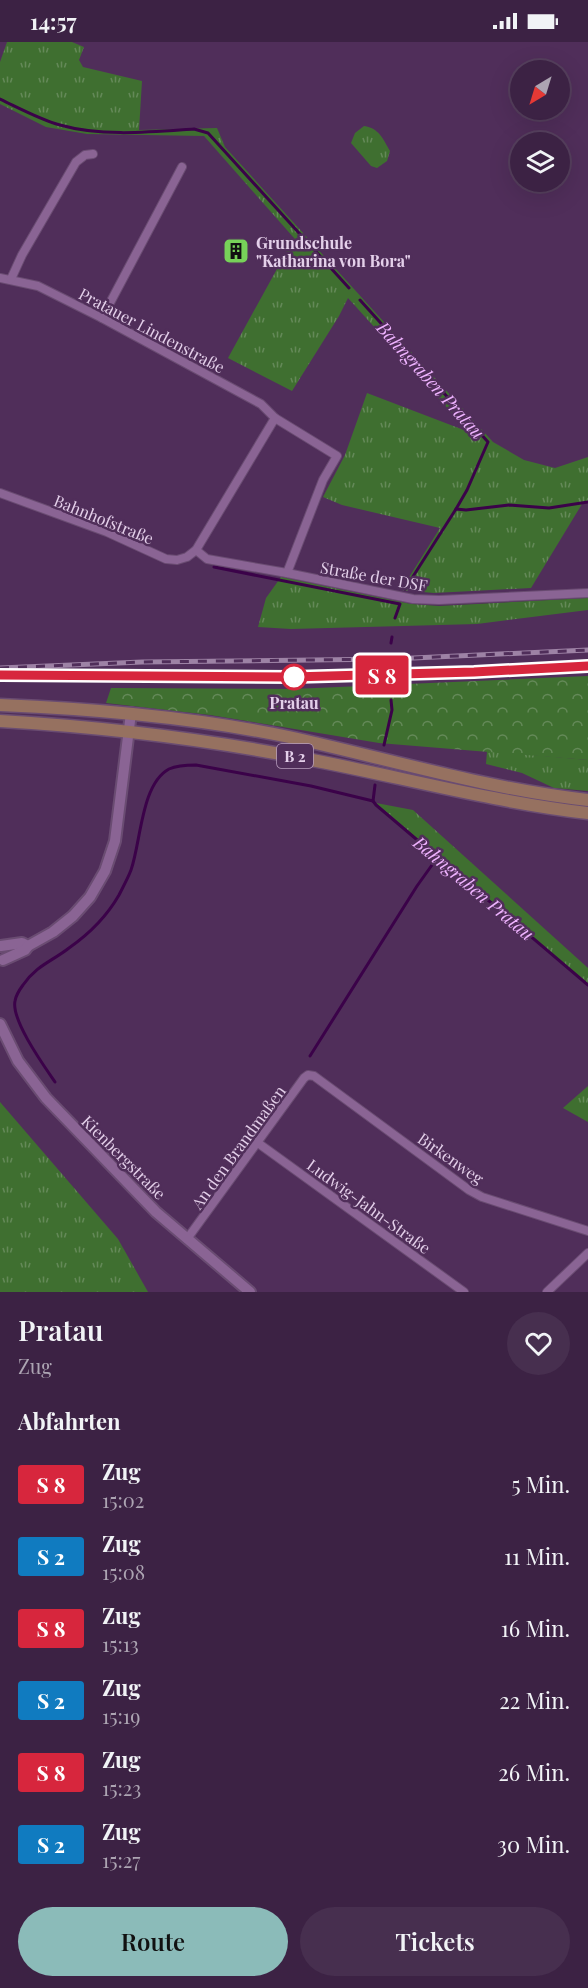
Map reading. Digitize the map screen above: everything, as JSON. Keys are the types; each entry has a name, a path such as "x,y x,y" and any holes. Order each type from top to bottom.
{"main road":[{"name":"B 2","path":"0,705 131,713 189,720 261,732 486,783 588,800"},
{"path":"2,964 53,932 73,916 90,897 105,871 115,841 131,713"},
{"name":"B 2","path":"0,721 129,731 254,749 511,802 588,813"},
{"path":"2,964 4,953 0,945 22,943 28,946"},
{"name":"Kienbergstraße","path":"0,1024 18,1061 46,1098 143,1199 250,1292"}],"street":[{"path":"11,279 22,255 76,162 85,155 93,154"},
{"path":"102,318 182,167"},
{"name":"Pratauer Lindenstraße","path":"0,278 38,286 102,318 261,404 275,418 337,456 323,480 286,573"},
{"path":"196,550 275,418"},
{"name":"Bahnhofstraße","path":"0,494 107,532 166,559 177,560 187,557 196,550"},
{"name":"Straße der DSF","path":"196,550 207,558 413,599 439,600 588,593"},
{"name":"An den Brandmaßen","path":"187,1239 304,1078 308,1075 314,1076"},
{"name":"Birkenweg","path":"314,1076 469,1190 482,1197 588,1231"},
{"name":"Ludwig-Jahn-Straße","path":"258,1143 464,1292"},
{"path":"547,1292 588,1253"}],"green space":[{"path":"7,42 72,42 84,47 79,60 83,67 142,81 139,130 217,128 225,147 493,442 524,460 555,468 588,457 588,503 582,504 531,588 434,593 401,590 440,528 342,505 323,497 345,455 367,393 469,432 348,298 292,391 228,358 294,238 204,136 87,134 46,127 0,104 0,62"},
{"path":"364,126 377,132 390,151 387,161 377,168 371,166 351,143 355,133"},
{"path":"281,577 411,604 439,606 588,598 588,610 477,624 291,629 258,627 266,598"},
{"path":"588,676 588,760 379,743 210,715 106,703 111,688 293,689"},
{"path":"487,751 588,760 588,791 554,788 522,773 486,764"},
{"path":"376,803 413,810 588,968 588,985"},
{"path":"588,1086 588,1122 563,1108"},
{"path":"0,1102 118,1239 148,1292 0,1292"}],"waterway":[{"name":"Bahngraben Pratau","path":"0,99 44,120 76,129 127,133 194,129 208,133 349,288"},
{"name":"Bahngraben Pratau","path":"360,300 488,442 467,490 405,589"},
{"path":"456,509 509,505 549,508 588,502"},
{"path":"214,567 400,604 395,618"},
{"name":"Bahngraben Pratau","path":"391,643 392,637"},
{"name":"Bahngraben Pratau","path":"384,745 392,710 391,700"},
{"path":"55,1082 23,1031 15,1009 16,997 28,978 44,964 84,937 114,903 131,870 147,800 160,776 172,768 196,765 311,786 373,801"},
{"name":"Bahngraben Pratau","path":"375,785 373,801 376,805 588,985"},
{"path":"310,1056 437,858"}],"railway":[{"path":"0,668 142,662 392,659 588,650"},
{"path":"39,676 314,676 588,666"}],"train":[{"path":"0,675 292,677 588,666"}],"place":[{"name":"Grundschule \"Katharina von Bora\"","path":"236,251"},
{"name":"Pratau","path":"294,677"}]}
